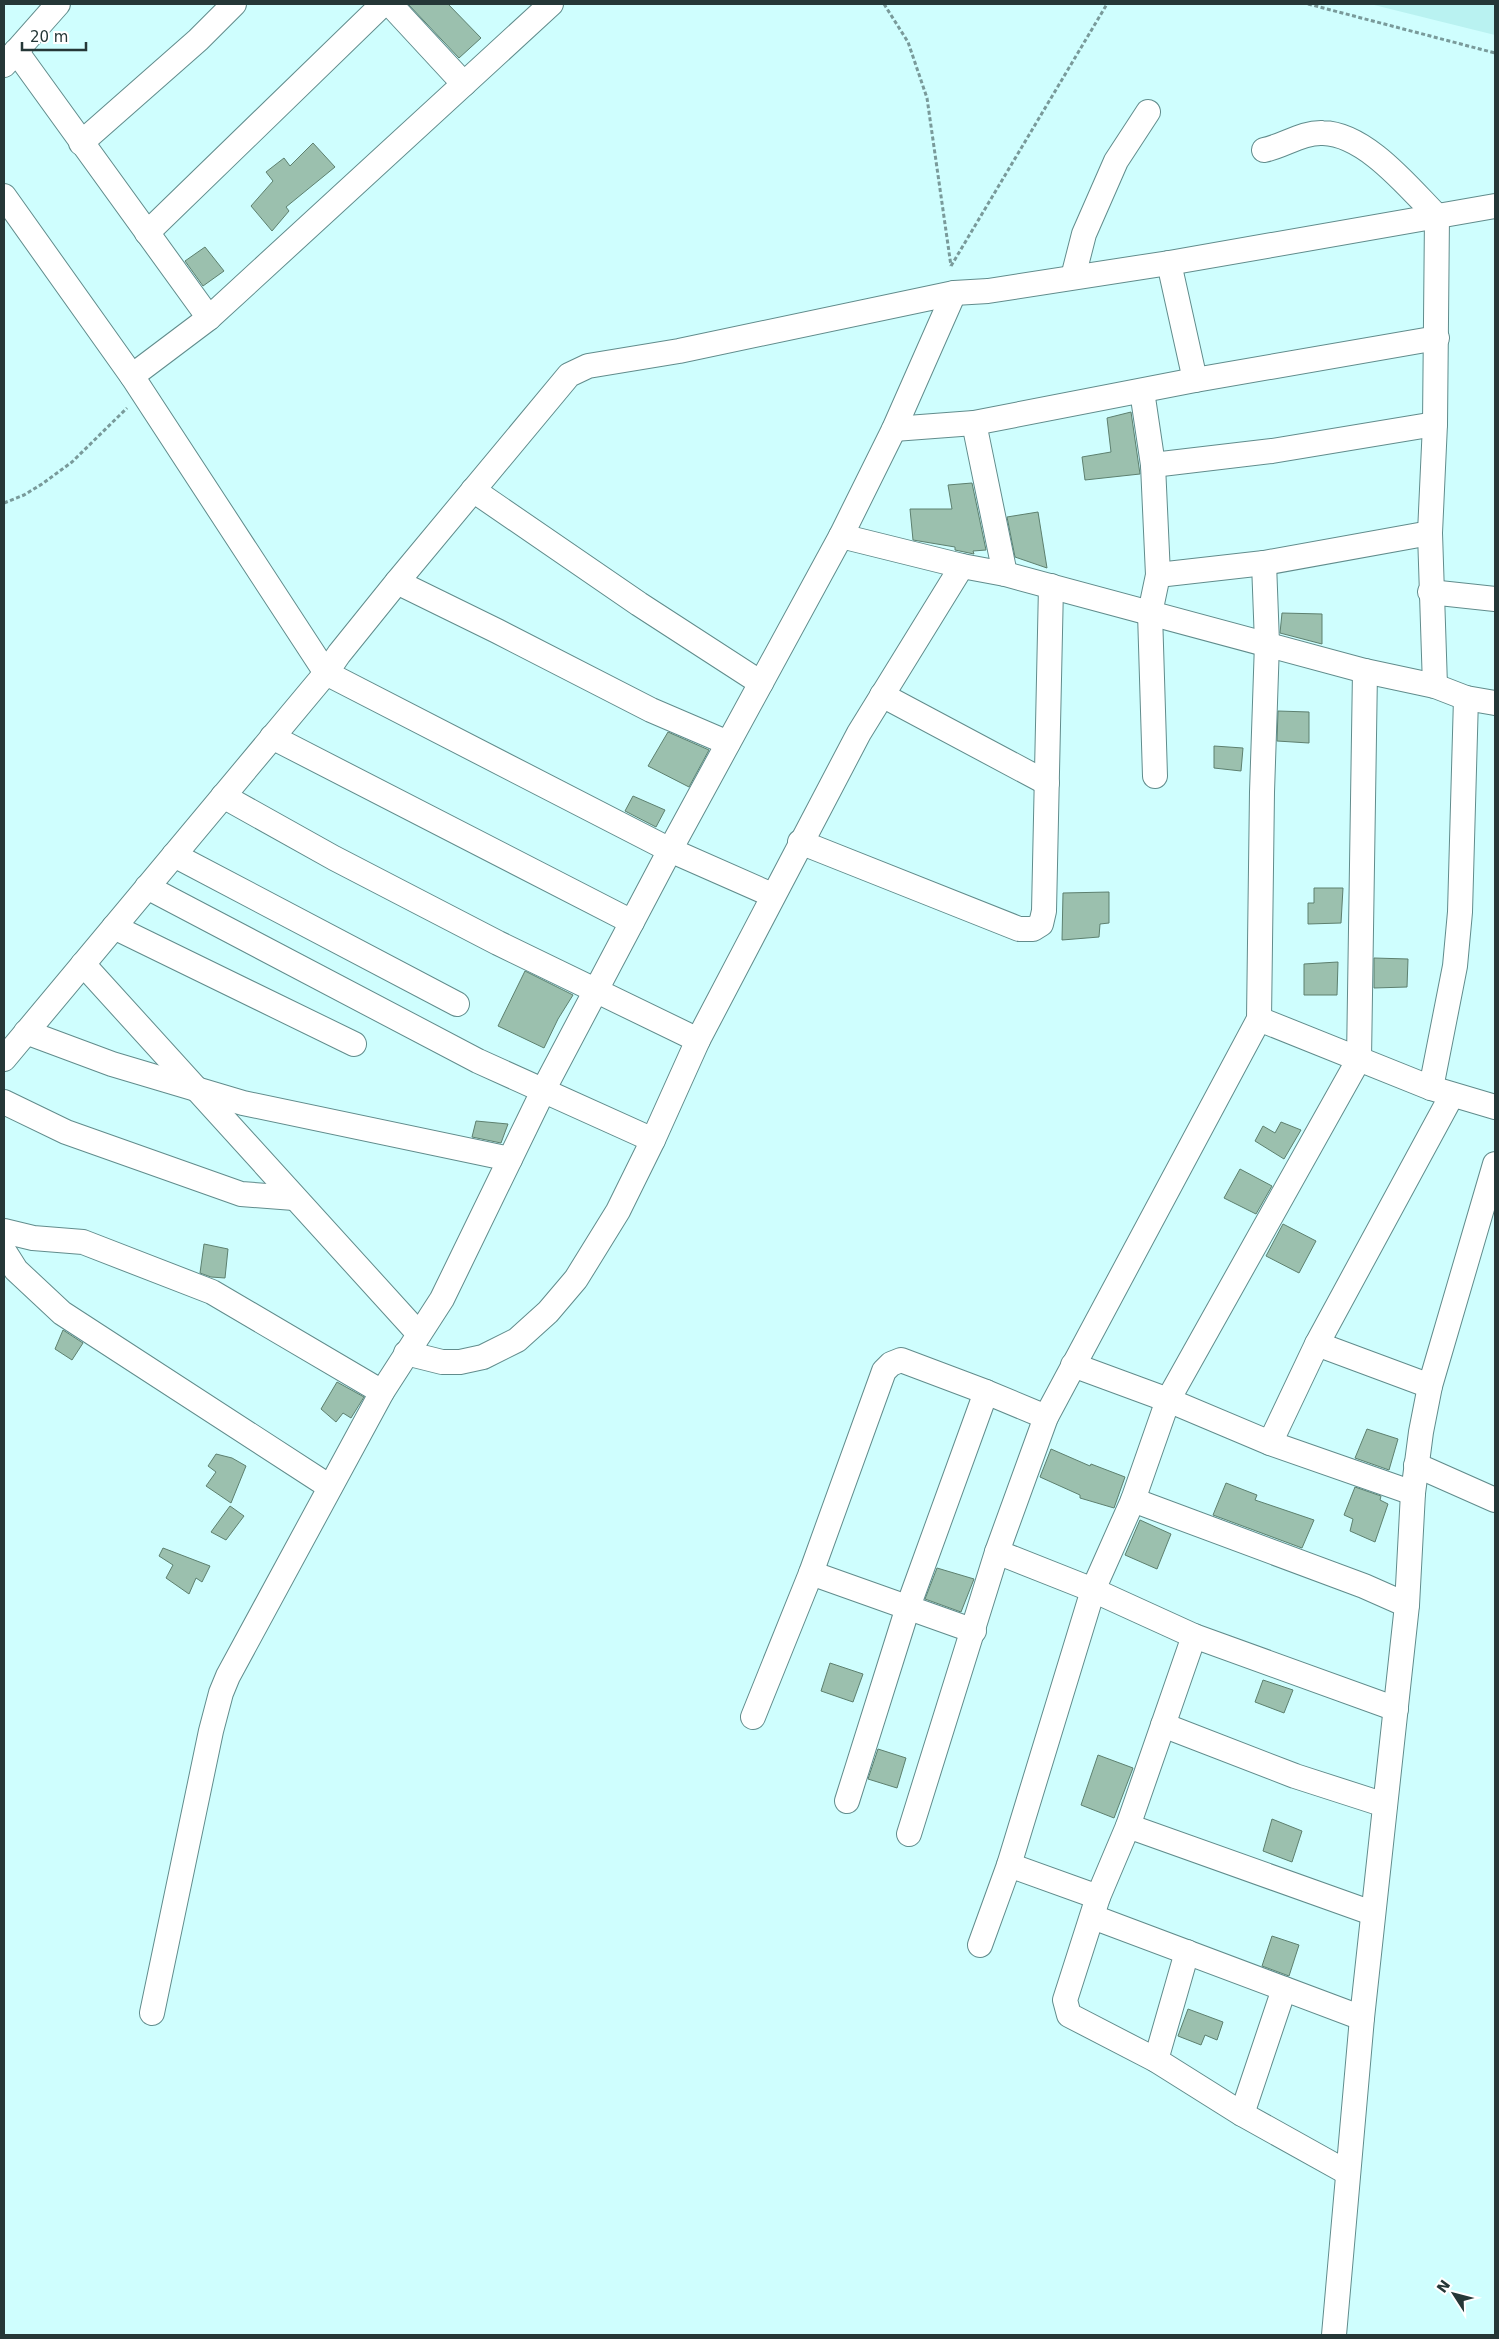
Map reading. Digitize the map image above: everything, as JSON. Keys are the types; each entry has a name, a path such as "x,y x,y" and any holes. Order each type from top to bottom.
{"street":[{"path":"58,4 10,58 81,143 209,318"},
{"path":"81,143 198,40 234,4"},
{"path":"147,233 383,4"},
{"path":"390,4 464,84"},
{"path":"138,385 551,4"},
{"path":"1073,277 1084,234 1116,161 1148,112"},
{"path":"1264,150 1302,136 1323,133 1353,141 1387,167 1437,216 1437,338 1430,533 1430,592 1435,686"},
{"path":"4,196 138,385 326,673 670,850 772,895"},
{"path":"11,1046 83,964 326,673 397,582 570,375 588,366 679,351 954,293 988,291 1169,262 1495,206"},
{"path":"1169,262 1195,380"},
{"path":"152,2013 211,1731 221,1693 382,1392 442,1299 544,1090 596,989 841,536 894,429 954,293"},
{"path":"894,429 974,423 1195,380 1437,338"},
{"path":"1142,391 1154,465 1158,575 1150,613 1155,776"},
{"path":"974,423 1005,574"},
{"path":"1154,465 1272,451 1435,424"},
{"path":"473,490 639,604 761,683"},
{"path":"1158,575 1264,563 1430,533"},
{"path":"841,536 962,566 1005,574 1365,670 1435,686 1466,698 1495,703"},
{"path":"908,1834 974,1631 997,1552 1046,1417 1260,1019 1262,792 1267,643 1264,563"},
{"path":"83,964 294,1198 413,1343 442,1362 460,1362 483,1357 517,1340 548,1312 576,1279 618,1211 653,1140 698,1040 800,842 859,732 962,566"},
{"path":"397,582 651,710 728,742"},
{"path":"800,842 1019,928 1033,929 1041,924 1044,911 1051,586"},
{"path":"1430,592 1495,599"},
{"path":"980,1945 1009,1865 1093,1590 1133,1500 1168,1400 1359,1060 1365,670"},
{"path":"882,694 1047,783"},
{"path":"1270,1443 1441,1092 1460,912 1466,698"},
{"path":"272,737 632,922"},
{"path":"223,796 334,858 498,943 698,1040"},
{"path":"174,855 457,1004"},
{"path":"147,887 478,1062 653,1140"},
{"path":"114,927 354,1044"},
{"path":"1260,1019 1441,1092 1495,1107"},
{"path":"11,1046 112,1064 243,1103 510,1159"},
{"path":"4,1102 66,1132 241,1194 294,1198"},
{"path":"1334,2335 1372,1913 1386,1805 1407,1605 1416,1465 1430,1386 1495,1164"},
{"path":"4,1231 33,1238 83,1242 212,1292 382,1392"},
{"path":"4,1251 16,1270 62,1313 330,1487"},
{"path":"1317,1344 1430,1386"},
{"path":"753,1717 811,1573 884,1371 890,1364 901,1360 1046,1417"},
{"path":"1073,1365 1168,1400 1270,1443 1413,1493"},
{"path":"847,1801 908,1607 986,1392"},
{"path":"1416,1465 1495,1500"},
{"path":"1133,1500 1364,1586 1407,1605"},
{"path":"997,1552 1093,1590 1194,1636 1396,1709"},
{"path":"811,1573 974,1631"},
{"path":"1194,1636 1128,1826 1095,1907 1065,2000 1069,2015 1156,2060 1242,2114 1348,2173"},
{"path":"1163,1725 1295,1776 1386,1805"},
{"path":"1128,1826 1372,1913"},
{"path":"1009,1865 1186,1952 1362,2018"},
{"path":"1156,2060 1186,1952"},
{"path":"1242,2114 1284,1989"}],"path":[{"path":"884,4 908,42 926,98 954,293"},
{"path":"951,266 1107,4"},
{"path":"1308,4 1495,53"},
{"path":"4,503 24,495 72,462 113,420 138,385"}],"shaded area":[{"path":"1370,4 1495,4 1495,35"}],"building":[{"path":"408,4 448,4 481,38 459,58"},
{"path":"313,143 335,167 286,207 289,211 272,231 251,206 273,181 266,172 284,158 290,166"},
{"path":"205,247 224,271 203,286 185,261"},
{"path":"1131,412 1140,474 1085,480 1082,457 1111,452 1107,418"},
{"path":"972,483 986,550 973,551 974,554 955,550 955,547 913,540 910,509 952,509 948,485"},
{"path":"1038,512 1047,568 1015,557 1007,517"},
{"path":"1282,613 1322,614 1322,644 1280,633"},
{"path":"1278,711 1309,712 1309,743 1277,741"},
{"path":"668,732 709,750 689,787 648,766"},
{"path":"1214,746 1243,748 1241,771 1214,768"},
{"path":"633,796 665,810 656,827 625,811"},
{"path":"1314,888 1343,888 1341,923 1308,924 1308,903 1314,903"},
{"path":"1109,892 1109,923 1100,924 1099,937 1062,940 1063,893"},
{"path":"1374,958 1408,959 1407,987 1374,988"},
{"path":"1338,962 1337,995 1304,995 1304,964"},
{"path":"525,971 573,995 558,1019 544,1048 498,1026"},
{"path":"476,1121 508,1124 501,1143 472,1137"},
{"path":"1281,1122 1301,1130 1284,1159 1255,1141 1263,1126 1275,1133"},
{"path":"1240,1169 1272,1186 1256,1214 1224,1198"},
{"path":"1283,1224 1316,1241 1299,1273 1266,1256"},
{"path":"204,1244 228,1249 225,1278 211,1277 200,1273"},
{"path":"63,1330 83,1343 72,1360 55,1349"},
{"path":"337,1382 364,1397 351,1418 343,1413 336,1422 321,1409"},
{"path":"1367,1429 1398,1439 1389,1470 1355,1458"},
{"path":"1051,1449 1090,1466 1091,1464 1125,1477 1114,1508 1080,1498 1080,1495 1040,1477"},
{"path":"216,1454 232,1458 246,1466 231,1503 206,1486 216,1472 208,1466"},
{"path":"1226,1483 1257,1495 1255,1500 1314,1520 1302,1548 1213,1515"},
{"path":"1355,1487 1381,1496 1380,1500 1388,1504 1375,1542 1350,1531 1353,1519 1344,1515"},
{"path":"230,1506 244,1516 226,1540 211,1532"},
{"path":"1140,1520 1171,1534 1157,1569 1125,1555"},
{"path":"163,1548 210,1566 202,1582 196,1578 189,1594 166,1578 173,1565 159,1556"},
{"path":"937,1568 974,1579 961,1612 925,1599"},
{"path":"830,1663 863,1674 853,1702 821,1691"},
{"path":"1263,1680 1293,1690 1284,1713 1255,1702"},
{"path":"878,1749 906,1758 897,1788 868,1779"},
{"path":"1098,1755 1133,1768 1114,1818 1081,1805"},
{"path":"1272,1819 1302,1831 1292,1862 1263,1851"},
{"path":"1272,1936 1299,1945 1289,1976 1262,1966"},
{"path":"1188,2009 1223,2022 1217,2040 1205,2035 1201,2045 1178,2036"}]}
